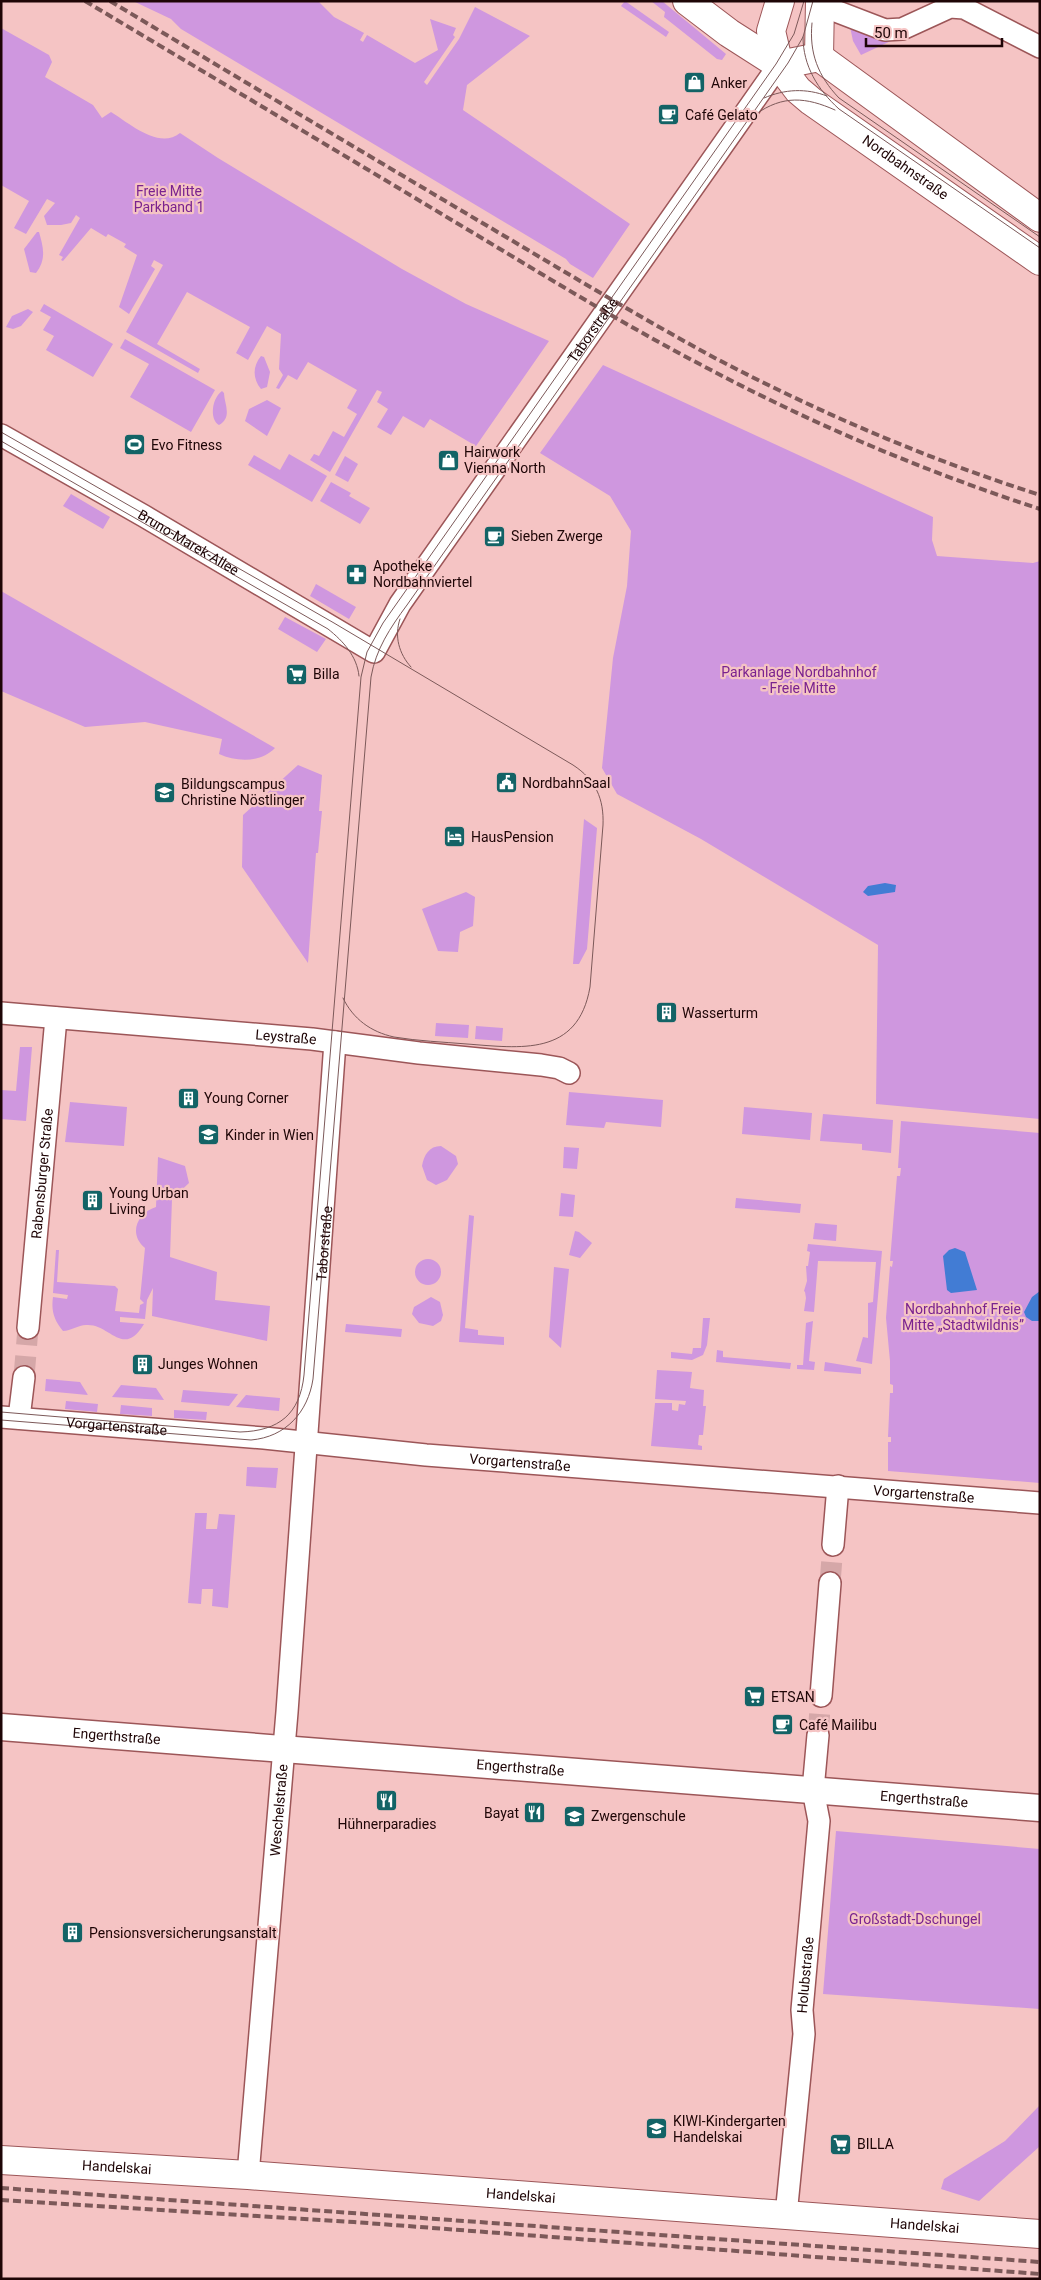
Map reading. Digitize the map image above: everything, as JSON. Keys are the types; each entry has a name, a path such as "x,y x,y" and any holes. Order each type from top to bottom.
{"main road":[{"name":"Nordbahnstraße","path":"687,1 729,33 779,65 798,90 811,101 1040,261"},
{"path":"780,1 771,32 779,65 819,57 1040,218"},
{"path":"819,57 820,1"},
{"name":"Handelskai","path":"1,2160 248,2175 1040,2234"}],"street":[{"path":"826,1 833,10 885,30 902,28 950,7 964,8 1040,47"},
{"name":"Taborstraße","path":"374,652 400,604 779,65"},
{"name":"Bruno-Marek-Allee","path":"1,435 144,516 374,652"},
{"name":"Leystraße","path":"1,1013 335,1042 419,1053 541,1065 560,1068 569,1073"},
{"name":"Rabensburger Straße","path":"28,1328 56,1018"},
{"name":"Taborstraße","path":"307,1444 335,1042"},
{"path":"10,1417 24,1377"},
{"name":"Vorgartenstraße","path":"10,1417 426,1455 1040,1503"},
{"name":"Weschelstraße","path":"248,2175 307,1444"},
{"path":"833,1545 838,1486"},
{"path":"821,1696 830,1583"},
{"name":"Engerthstraße","path":"1,1727 284,1747 1040,1808"},
{"name":"Holubstraße","path":"786,2215 804,2034 802,2010 819,1821 814,1790 818,1734"}],"green space":[{"path":"133,1 318,1 334,17 364,33 360,40 363,42 367,35 415,63 438,50 430,19 456,28 453,35 455,37 424,82 427,85 459,39 475,7 530,36 467,85 463,110 630,224 593,278 570,264 566,259 181,29 171,19"},
{"path":"625,1 669,32 666,37 621,6"},
{"path":"651,1 662,1 726,54 722,60 717,59 664,17 665,12"},
{"path":"849,22 893,40 861,55 853,41"},
{"name":"Freie Mitte Parkband 1","path":"1,28 49,55 52,62 45,77 93,105 102,118 111,112 135,128 154,137 172,137 180,133 402,269 466,304 549,341 476,446 430,419 424,428 403,416 391,435 377,427 388,409 377,402 382,392 377,390 330,472 310,460 314,454 319,456 333,431 344,437 357,414 347,408 357,390 308,362 297,380 288,375 279,389 276,388 283,375 279,369 281,334 267,326 248,360 236,353 250,327 187,292 157,344 200,369 198,373 126,332 163,265 154,260 151,266 155,269 129,314 119,307 137,255 124,247 126,244 108,234 106,237 91,228 63,261 61,260 63,257 59,255 80,218 76,215 71,223 47,225 44,216 55,203 47,199 26,234 14,228 29,201 1,185"},
{"path":"39,232 42,242 43,258 36,273 30,272 24,249"},
{"path":"44,304 113,344 93,377 46,350 54,336 43,330 51,317 40,311"},
{"path":"28,309 33,312 21,326 13,329 6,327 12,316"},
{"path":"125,339 215,390 191,432 130,397 149,364 120,348"},
{"path":"261,356 264,357 270,372 267,387 261,389 256,381 255,369"},
{"name":"Parkanlage Nordbahnhof - Freie Mitte","path":"603,365 933,517 932,540 937,556 1033,563 1040,561 1040,1119 876,1104 878,945 701,839 617,794 602,768 613,658 627,586 631,531 610,496 540,453"},
{"path":"222,391 224,393 227,414 226,418 219,425 214,418 213,408 216,398"},
{"path":"267,400 281,408 267,436 245,421 249,409"},
{"path":"289,454 327,476 312,502 248,465 254,455 280,470"},
{"path":"345,456 358,464 348,482 335,475"},
{"path":"331,482 351,493 349,496 370,508 360,524 320,501"},
{"path":"71,494 110,517 103,529 63,506"},
{"path":"316,584 356,607 349,619 310,596"},
{"path":"1,591 275,748 255,759 233,759 219,754 222,739 145,722 85,727 1,691"},
{"path":"285,617 326,639 317,652 278,629"},
{"path":"298,765 322,775 319,811 322,811 318,853 316,853 308,963 242,867 243,815"},
{"path":"584,819 597,828 587,949 579,964 573,964"},
{"path":"466,892 475,897 473,926 460,932 458,952 438,951 422,909"},
{"path":"436,1023 469,1025 468,1038 435,1036"},
{"path":"476,1026 503,1028 502,1041 475,1039"},
{"path":"20,1047 32,1047 26,1121 1,1119 1,1090 16,1091"},
{"path":"569,1092 663,1100 661,1127 606,1122 604,1128 566,1125"},
{"path":"70,1102 127,1107 124,1146 65,1142"},
{"path":"744,1107 812,1113 810,1140 742,1134"},
{"path":"823,1114 893,1120 891,1153 862,1150 862,1144 820,1141"},
{"name":"Nordbahnhof Freie Mitte „Stadtwildnis”","path":"901,1121 1040,1133 1040,1483 888,1471 888,1442 891,1442 891,1437 888,1437 890,1393 893,1393 893,1385 890,1384 886,1318 890,1266 892,1267 893,1261 890,1261 897,1176 900,1176 901,1168 898,1168"},
{"path":"441,1146 456,1156 458,1164 447,1180 436,1185 427,1180 422,1166 424,1158 430,1149"},
{"path":"564,1147 579,1148 577,1169 563,1168"},
{"path":"158,1157 185,1166 189,1183 172,1199 170,1257 217,1272 215,1300 270,1306 267,1341 152,1316 153,1288 147,1300 145,1319 120,1317 120,1322 144,1324 129,1339 116,1337 95,1326 83,1325 63,1331 57,1323 52,1307 53,1297 67,1299 68,1295 53,1293 56,1250 59,1250 57,1282 115,1286 118,1289 115,1311 139,1313 140,1305 144,1303 140,1299 145,1248 137,1237 136,1230 144,1214 156,1207"},
{"path":"561,1193 575,1195 573,1217 559,1216"},
{"path":"736,1198 801,1204 800,1213 735,1208"},
{"path":"469,1215 474,1216 465,1328 478,1330 478,1335 504,1337 504,1345 459,1342"},
{"path":"815,1223 837,1225 836,1241 813,1239"},
{"path":"575,1231 592,1243 580,1258 569,1255"},
{"path":"808,1244 882,1251 872,1364 856,1361 863,1337 868,1338 868,1303 873,1302 876,1262 818,1261 814,1312 804,1311 806,1298 804,1291 807,1281 806,1266 808,1266 810,1252 807,1251"},
{"path":"428,1259 437,1263 441,1272 437,1281 428,1285 419,1281 415,1272 419,1263"},
{"path":"554,1267 569,1269 561,1348 549,1337"},
{"path":"431,1297 440,1302 443,1315 441,1321 433,1326 419,1323 412,1314 414,1307"},
{"path":"703,1318 710,1318 707,1345 703,1355 692,1360 671,1358 671,1352 692,1354 693,1348 701,1348"},
{"path":"813,1321 809,1361 815,1362 814,1370 797,1369 797,1365 803,1365 806,1323"},
{"path":"346,1324 402,1329 401,1337 345,1332"},
{"path":"717,1350 723,1351 723,1357 791,1363 790,1369 716,1362"},
{"path":"825,1362 861,1368 861,1374 824,1371"},
{"path":"657,1370 692,1372 690,1388 704,1390 703,1406 706,1406 703,1435 699,1435 698,1445 702,1446 702,1450 651,1446 655,1403 672,1403 672,1410 678,1411 679,1404 685,1405 686,1401 655,1399"},
{"path":"46,1379 80,1382 88,1395 45,1391"},
{"path":"121,1385 156,1388 164,1400 112,1397"},
{"path":"183,1390 238,1394 229,1406 181,1402"},
{"path":"246,1395 280,1398 279,1411 236,1407"},
{"path":"66,1401 98,1404 97,1412 65,1409"},
{"path":"121,1405 152,1408 152,1416 120,1414"},
{"path":"174,1410 207,1412 206,1420 174,1418"},
{"path":"247,1467 278,1468 276,1488 246,1486"},
{"path":"195,1513 207,1513 206,1529 217,1529 219,1514 235,1515 228,1608 212,1606 213,1589 202,1589 201,1604 188,1603"},
{"name":"Großstadt-Dschungel","path":"836,1831 1040,1849 1040,2009 823,1994"},
{"path":"1040,2105 1040,2146 979,2201 941,2189 944,2179 1005,2141"}],"water":[{"path":"885,883 896,885 895,892 868,896 863,892 868,886"},
{"path":"955,1248 965,1252 977,1290 951,1293 947,1290 943,1256 949,1250"},
{"path":"1040,1291 1040,1321 1032,1321 1026,1317 1024,1312 1032,1297"}],"tunnel":[{"path":"24,1377 28,1328"},
{"path":"830,1583 833,1545"},
{"path":"818,1735 821,1696"}],"tram line":[{"path":"1,1412 240,1432 254,1431 276,1424 285,1418 298,1400 304,1375 361,677 367,652 383,623 776,64 794,34 804,1"},
{"path":"1,1420 251,1440 264,1438 285,1428 293,1421 306,1402 313,1379 371,677 376,657 384,639 395,622 788,63 803,37 813,1"},
{"path":"812,23 811,34 816,64 820,73 839,98 1040,237"},
{"path":"803,37 809,68 818,86 831,102 1040,248"},
{"path":"764,98 788,91 819,93 827,96"},
{"path":"756,114 776,104 795,100 814,102 835,110"},
{"path":"1,432 334,623 573,765 588,777 593,784 602,807 603,825 590,987 583,1010 573,1026 560,1037 544,1043 526,1046 487,1046 412,1040 386,1035 370,1028 357,1018 343,998"},
{"path":"1,441 328,629 339,639 352,656 359,676"},
{"path":"400,619 398,625 399,644 403,656 411,667"}],"railway":[{"path":"85,1 581,297 677,352 749,390 871,446 997,495 1040,509"},
{"path":"110,1 596,290 713,357 792,397 874,433 956,466 1040,495"},
{"path":"1,2188 1040,2262"},
{"path":"1,2200 354,2222 1040,2274"}],"place":[{"name":"Anker","path":"695,83"},
{"name":"Café Gelato","path":"669,115"},
{"name":"Evo Fitness","path":"135,445"},
{"name":"Hairwork Vienna North","path":"448,460"},
{"name":"Sieben Zwerge","path":"495,536"},
{"name":"Apotheke Nordbahnviertel","path":"357,574"},
{"name":"Billa","path":"297,674"},
{"name":"NordbahnSaal","path":"506,783"},
{"name":"Bildungscampus Christine Nöstlinger","path":"165,792"},
{"name":"HausPension","path":"455,837"},
{"name":"Wasserturm","path":"666,1013"},
{"name":"Young Corner","path":"188,1098"},
{"name":"Kinder in Wien","path":"209,1135"},
{"name":"Young Urban Living","path":"93,1201"},
{"name":"Junges Wohnen","path":"142,1364"},
{"name":"ETSAN","path":"755,1697"},
{"name":"Café Mailibu","path":"783,1725"},
{"name":"Hühnerparadies","path":"387,1801"},
{"name":"Bayat","path":"535,1813"},
{"name":"Zwergenschule","path":"575,1816"},
{"name":"Pensionsversicherungsanstalt","path":"73,1933"},
{"name":"KIWI-Kindergarten Handelskai","path":"657,2129"},
{"name":"BILLA","path":"841,2144"}]}
